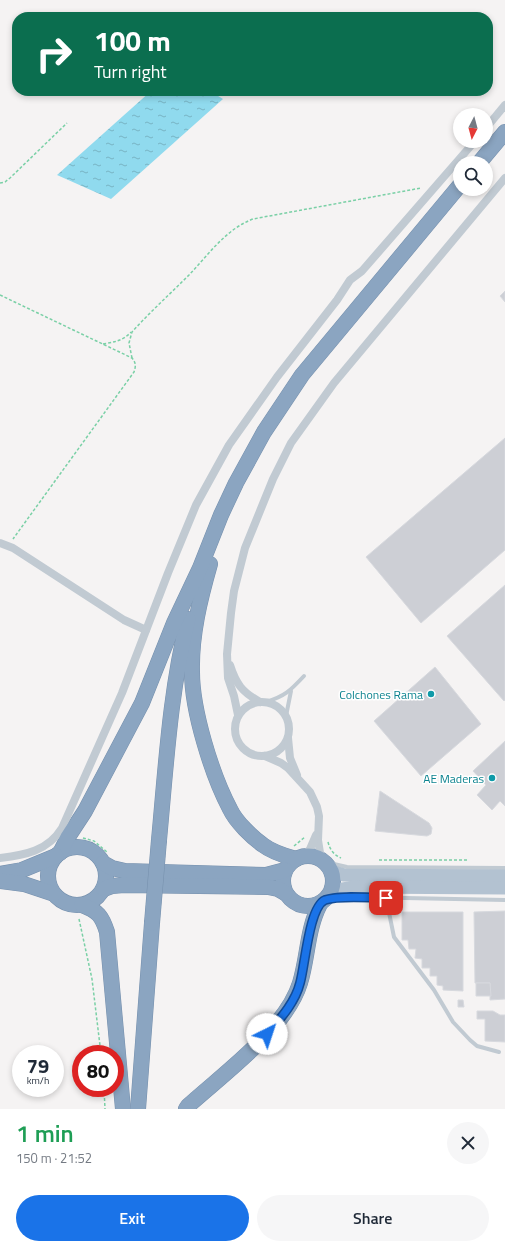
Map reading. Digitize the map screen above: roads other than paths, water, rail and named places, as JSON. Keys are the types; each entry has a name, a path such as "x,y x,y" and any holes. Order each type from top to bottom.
{"highway":[{"path":"485,156 505,132"},
{"path":"80,912 74,905 66,903 54,894 48,879 51,863 58,855 85,811 142,703 174,623 200,568 221,515 236,483 264,432 302,375 453,193"},
{"path":"186,1109 258,1044 286,1012 300,984 311,927 334,884 326,864 312,856 300,858 282,855 264,846 249,834 230,811 215,776 194,700 192,648 196,617 218,534 221,515"},
{"path":"138,1109 159,840 173,702 183,637 200,568"},
{"path":"0,874 22,870 58,855 67,849 75,847 92,851 103,863 106,871 106,880 104,889 95,900 80,912"},
{"path":"300,858 290,864 285,870 283,886 286,893 290,899 297,904 304,906 312,906 326,898"},
{"path":"103,863 112,868 126,871 266,875 285,870"},
{"path":"0,881 24,884 54,894"},
{"path":"104,889 124,884 260,887 278,889 286,893"},
{"path":"80,912 92,909 99,914 104,922 107,932 123,1109"}],"main road":[{"path":"326,864 344,875 505,876"},
{"path":"326,898 354,887 505,888"}],"street":[{"path":"493,120 505,105"},
{"path":"0,858 37,851 49,844 58,835 73,805 122,693 196,505 229,445 277,376 337,300 350,280 362,271 469,148"},
{"path":"238,715 228,678 227,654 234,590 245,548 273,479 291,443 334,383 505,178"},
{"path":"0,543 13,548 124,620 146,630"},
{"path":"227,654 234,679 243,690 250,697 274,704 281,709 286,716 288,723 290,758 298,778"},
{"path":"263,702 251,704 244,708 238,715 234,732 237,740 241,748 252,754 266,756 281,763 298,778 310,792 317,807 319,816 318,840 326,864"},
{"path":"266,756 280,750 285,744 288,736"},
{"path":"300,858 310,849 318,828"}],"lane":[{"path":"263,702 279,698 290,691 304,676"},
{"path":"286,716 290,691"},
{"path":"326,864 347,867 505,868"},
{"path":"326,898 355,897 505,900"},
{"path":"386,898 394,937 434,990 453,1022 477,1046 499,1052"}],"water":[{"path":"145,96 218,96 223,99 111,199 57,175"}],"place":[{"name":"Colchones Rama","path":"431,694"},
{"name":"AE Maderas","path":"492,778"}]}
